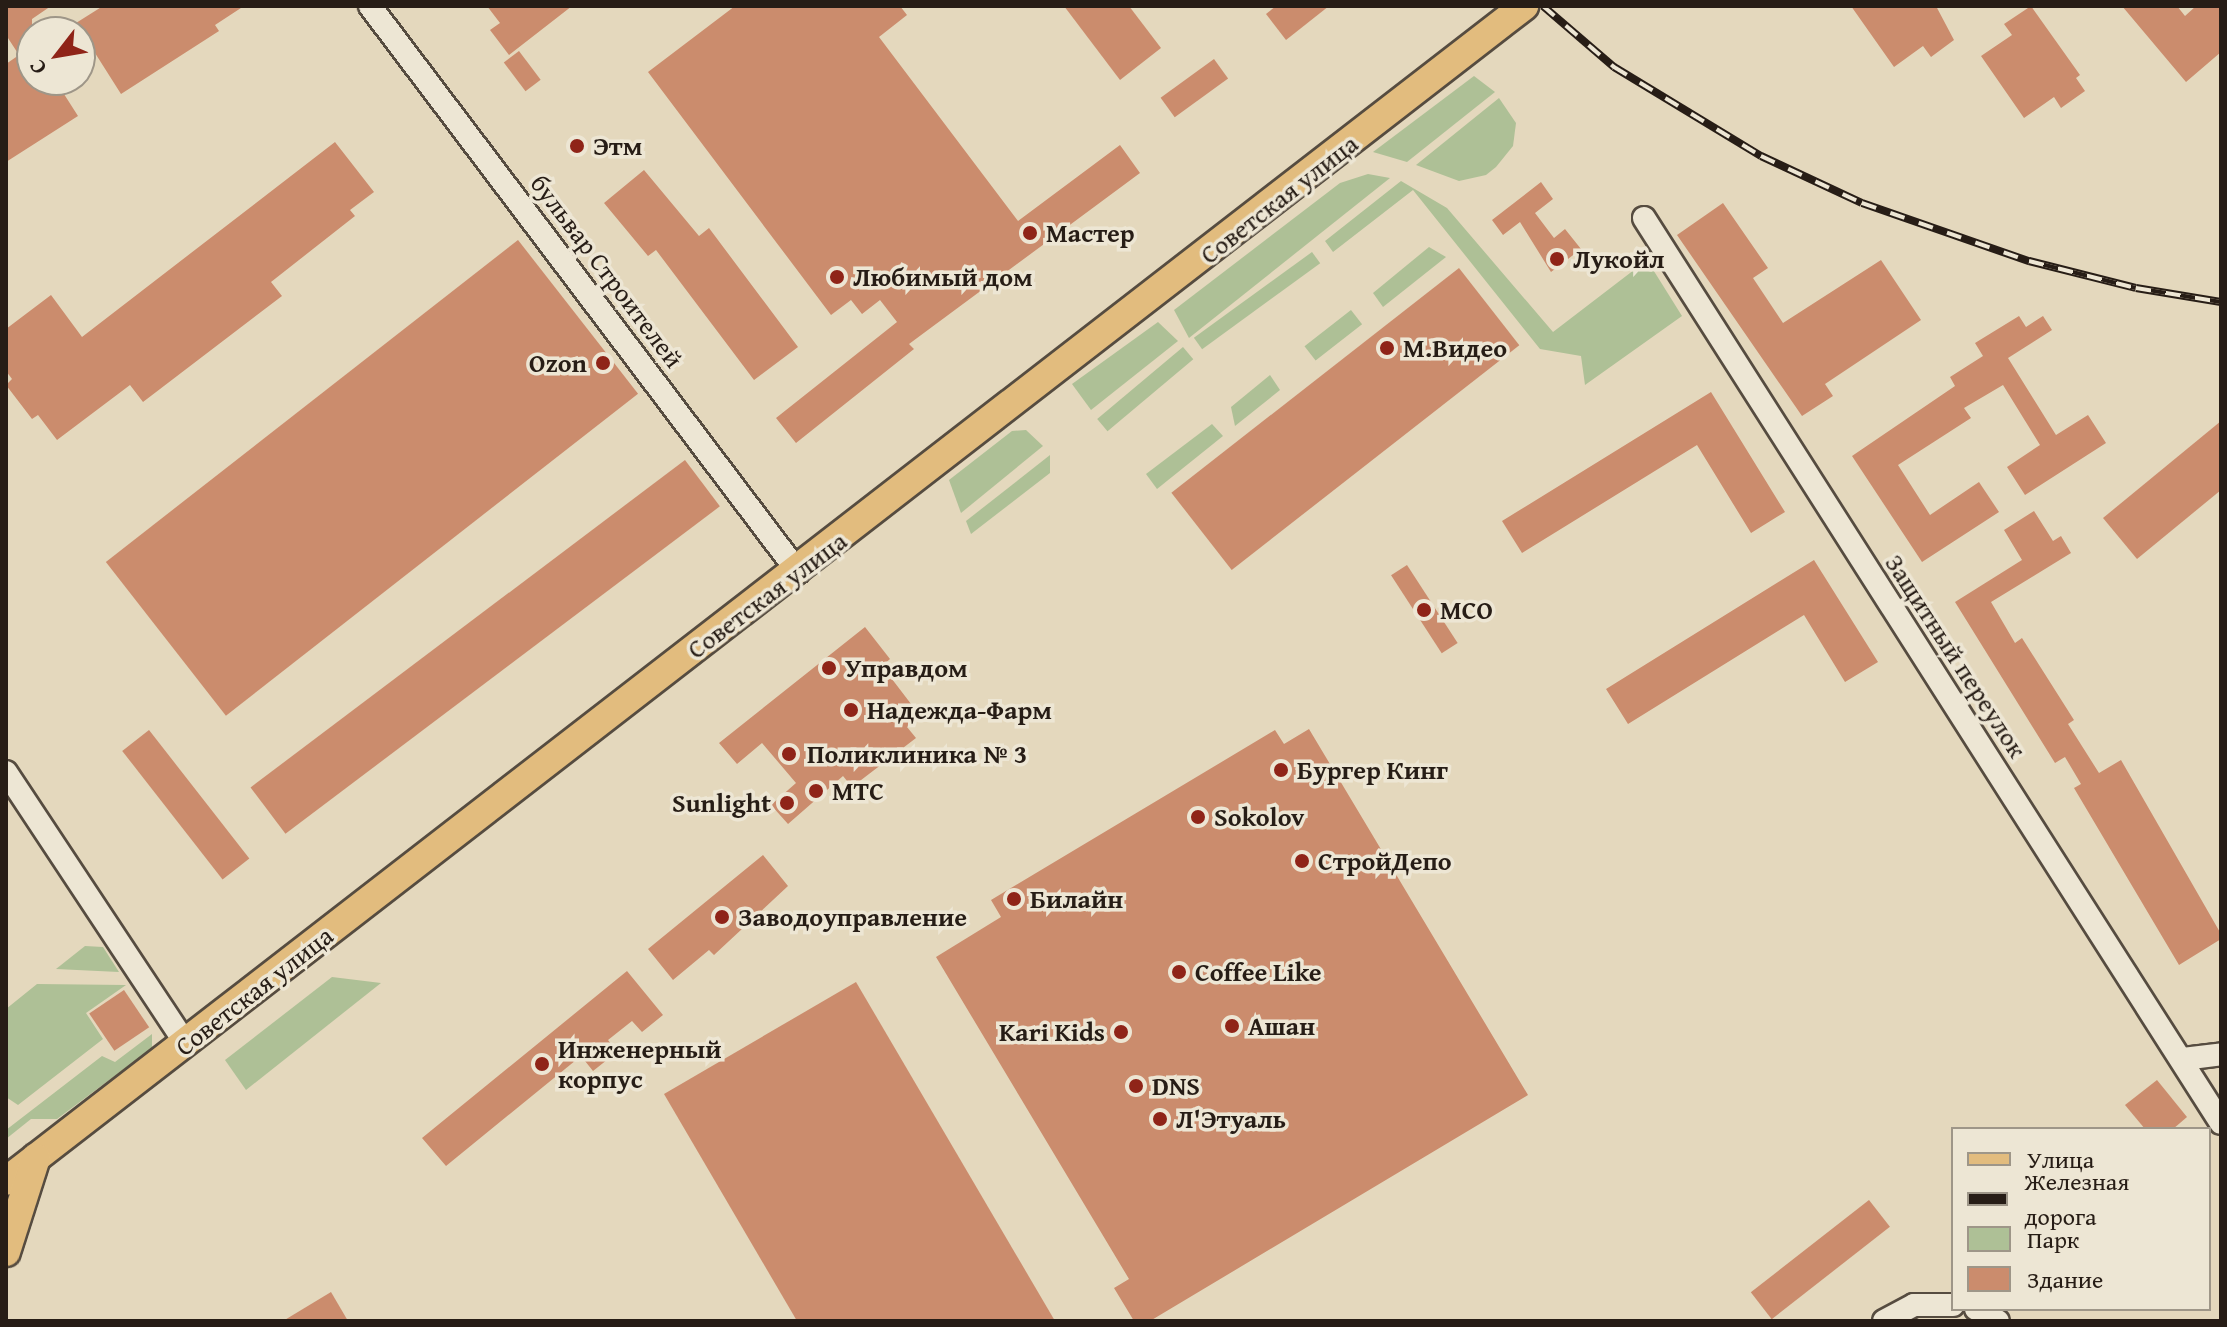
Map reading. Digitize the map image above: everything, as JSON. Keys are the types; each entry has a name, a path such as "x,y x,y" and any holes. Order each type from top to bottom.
{"main road":[{"name":"Советская улица","path":"6,1181 798,572 1524,6"},
{"path":"6,1252 37,1158"}],"street":[{"name":"бульвар Строителей","path":"370,6 798,572"},
{"name":"Защитный переулок","path":"1644,218 2183,1059 2201,1097 2221,1123"},
{"path":"6,772 186,1044"},
{"path":"2183,1059 2221,1054"},
{"path":"1884,1321 1914,1305 1951,1305"},
{"path":"1980,1311 1998,1321"}],"green space":[{"path":"1474,76 1495,92 1407,162 1373,152"},
{"path":"1499,98 1516,123 1513,146 1496,167 1486,175 1459,181 1416,165"},
{"path":"1368,174 1390,178 1189,338 1174,310 1340,183"},
{"path":"1401,181 1447,208 1553,332 1647,260 1682,316 1585,385 1581,356 1540,349 1413,190 1333,252 1325,241"},
{"path":"1429,247 1446,257 1383,307 1373,293"},
{"path":"1312,252 1320,263 1202,349 1194,338"},
{"path":"1351,310 1362,324 1316,361 1305,346"},
{"path":"1158,322 1178,341 1091,410 1072,384"},
{"path":"1183,347 1193,359 1107,431 1097,419"},
{"path":"1270,375 1280,390 1235,426 1231,407"},
{"path":"1212,424 1223,436 1157,489 1146,474"},
{"path":"1026,430 1043,446 961,513 949,480 1012,431"},
{"path":"1050,455 1050,473 971,534 966,521"},
{"path":"85,946 103,947 119,972 56,969"},
{"path":"332,977 381,983 246,1090 225,1060"},
{"path":"37,984 126,985 86,1013 103,1039 18,1105 6,1097 6,1009"},
{"path":"152,1034 152,1048 57,1119 31,1119 6,1139 6,1130 102,1056 115,1062"}],"building":[{"path":"6,6 51,6 36,16 16,16 16,50 6,35"},
{"path":"103,6 244,6 215,25 219,31 121,94 96,55 96,16 87,16"},
{"path":"487,6 572,6 509,55 490,30 500,23"},
{"path":"735,6 900,6 907,15 879,37 1018,221 1120,145 1140,173 909,344 914,349 796,443 776,418 897,322 880,300 862,314 851,300 831,315 648,72"},
{"path":"1064,6 1129,6 1161,48 1120,80"},
{"path":"1276,6 1329,6 1286,40 1266,14"},
{"path":"1851,6 1936,6 1954,40 1931,57 1923,46 1894,67"},
{"path":"2031,6 2080,75 2076,78 2085,91 2061,108 2054,97 2024,118 1981,56 2012,35 2004,24"},
{"path":"2122,6 2177,6 2185,16 2196,6 2221,6 2221,52 2186,82"},
{"path":"519,51 541,80 525,91 504,62"},
{"path":"16,57 16,96 65,96 78,116 6,162 6,64"},
{"path":"1214,59 1228,78 1175,117 1161,98"},
{"path":"335,142 374,192 350,210 355,216 271,282 282,296 143,402 130,385 57,440 38,415 32,419 6,385 12,379 6,371 6,329 51,295 82,337"},
{"path":"644,170 699,236 709,228 798,347 754,380 656,250 648,256 604,203"},
{"path":"1541,182 1553,199 1535,213 1554,238 1565,229 1581,249 1551,272 1520,222 1503,235 1492,220"},
{"path":"1723,203 1768,268 1753,278 1783,323 1881,260 1921,320 1825,384 1833,396 1802,416 1677,235"},
{"path":"518,240 638,394 226,716 106,562"},
{"path":"1459,268 1519,345 1232,570 1171,493"},
{"path":"2019,316 2026,327 2043,316 2052,330 2008,358 2056,435 2088,415 2106,443 2025,495 2007,467 2040,445 2003,385 1964,408 1971,418 1898,465 1930,515 1979,482 1999,512 1922,562 1852,456 1955,386 1950,377 1983,356 1975,343"},
{"path":"1711,392 1785,512 1751,533 1697,445 1522,553 1502,521"},
{"path":"2221,421 2221,490 2137,559 2103,518"},
{"path":"685,460 720,506 285,834 251,787"},
{"path":"2034,511 2053,541 2061,536 2071,553 1991,602 2015,643 2022,638 2074,720 2068,724 2099,773 2121,760 2221,934 2221,939 2179,965 2074,788 2081,784 2065,757 2055,763 1955,602 2022,560 2004,530"},
{"path":"1814,560 1878,662 1845,682 1804,615 1628,724 1606,689"},
{"name":"МСО","path":"1407,565 1458,643 1442,653 1391,575"},
{"path":"865,627 890,659 882,666 921,717 907,727 916,738 852,787 843,776 788,824 771,805 796,783 762,743 737,764 719,743"},
{"name":"Ашан","path":"1309,729 1528,1095 1150,1321 1134,1321 1114,1288 1129,1279 936,957 1001,917 991,900 1275,730 1284,744"},
{"path":"149,730 249,858 223,879 122,751"},
{"name":"Заводоуправление","path":"763,855 788,886 714,955 709,950 673,980 648,949"},
{"name":"Инженерный корпус","path":"627,971 663,1015 642,1032 632,1021 608,1040 617,1052 593,1071 581,1056 446,1166 422,1138"},
{"path":"856,982 1055,1321 797,1321 664,1094"},
{"path":"124,990 149,1027 114,1051 89,1013"},
{"path":"2157,1080 2187,1117 2175,1127 2143,1127 2125,1105"},
{"path":"1869,1200 1890,1227 1772,1319 1751,1292"},
{"path":"331,1292 348,1321 283,1321"}],"railway":[{"path":"1543,6 1614,67 1761,156 1862,203 2029,261 2136,288 2221,302"}],"place":[{"name":"Этм","path":"577,146"},
{"name":"Мастер","path":"1030,233"},
{"name":"Лукойл","path":"1557,259"},
{"name":"Любимый дом","path":"837,277"},
{"name":"М.Видео","path":"1387,348"},
{"name":"Ozon","path":"603,363"},
{"name":"МСО","path":"1424,610"},
{"name":"Управдом","path":"829,668"},
{"name":"Надежда-Фарм","path":"851,710"},
{"name":"Поликлиника № 3","path":"789,754"},
{"name":"Бургер Кинг","path":"1281,770"},
{"name":"МТС","path":"816,791"},
{"name":"Sunlight","path":"787,803"},
{"name":"Sokolov","path":"1198,817"},
{"name":"СтройДепо","path":"1302,861"},
{"name":"Билайн","path":"1014,899"},
{"name":"Заводоуправление","path":"722,917"},
{"name":"Coffee Like","path":"1179,972"},
{"name":"Ашан","path":"1232,1026"},
{"name":"Kari Kids","path":"1121,1032"},
{"name":"Инженерный корпус","path":"542,1064"},
{"name":"DNS","path":"1136,1086"},
{"name":"Л'Этуаль","path":"1160,1119"}]}
